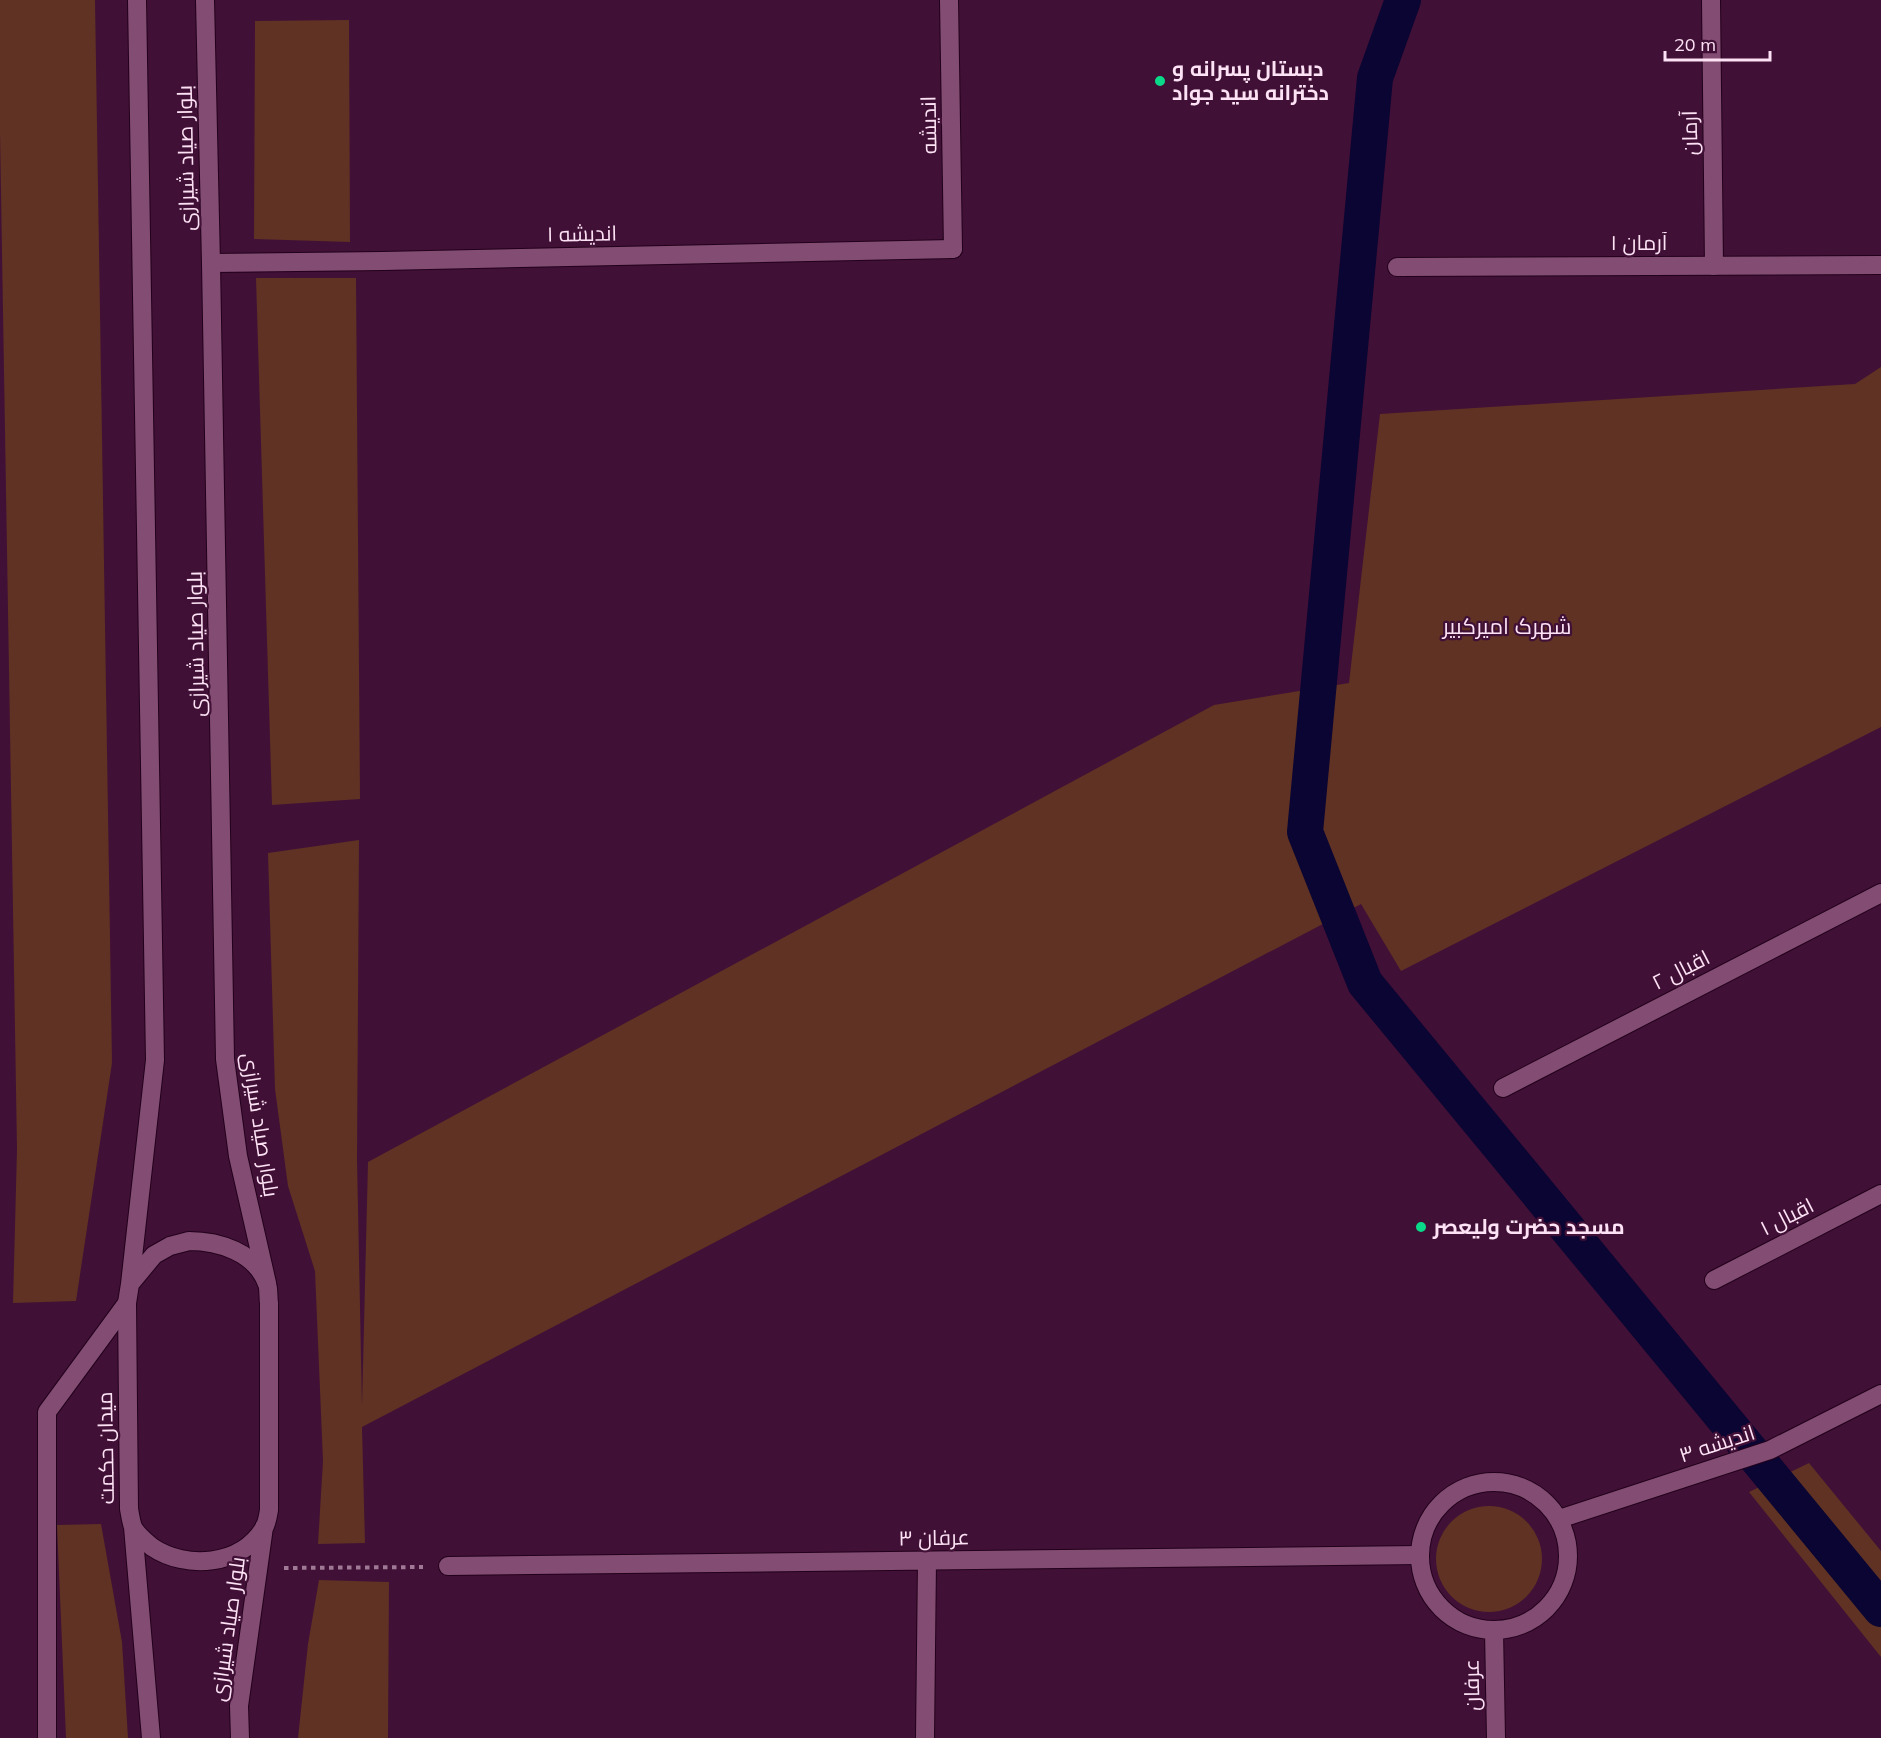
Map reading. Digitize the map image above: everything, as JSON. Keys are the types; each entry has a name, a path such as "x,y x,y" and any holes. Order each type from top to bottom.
{"street":[{"path":"130,1284 154,1060 137,0"},
{"name":"بلوار صیاد شیرازی","path":"205,0 212,263 225,1059 238,1156 267,1283"},
{"name":"اندیشه","path":"949,0 953,249"},
{"name":"آرمان","path":"1711,0 1714,266"},
{"name":"اندیشه ۱","path":"212,263 953,249"},
{"name":"آرمان ۱","path":"1397,267 1881,264"},
{"name":"اقبال ۲","path":"1503,1088 1881,893"},
{"name":"اقبال ۱","path":"1714,1280 1881,1194"},
{"path":"130,1284 154,1255 170,1246 189,1241 208,1241 226,1246 243,1255 257,1268 267,1283 269,1303 269,1510 264,1527"},
{"name":"میدان حکمت","path":"130,1284 127,1303 129,1509 133,1527 146,1542 161,1553 180,1560 199,1562 218,1560 236,1553 252,1541 264,1527"},
{"path":"47,1738 47,1412 127,1303"},
{"name":"اندیشه ۳","path":"1559,1519 1770,1450 1881,1394"},
{"path":"1495,1481 1515,1484 1532,1491 1548,1503 1559,1519 1567,1537 1569,1556 1566,1575 1559,1593 1546,1609 1531,1621 1513,1628 1494,1630 1474,1627 1456,1620 1441,1608 1429,1592 1422,1574 1420,1555 1422,1536 1430,1518 1442,1503 1458,1491 1476,1484 1495,1481"},
{"path":"133,1527 151,1738"},
{"name":"بلوار صیاد شیرازی","path":"240,1738 238,1706 264,1527"},
{"name":"عرفان ۳","path":"448,1566 1420,1555"},
{"path":"925,1738 927,1561"},
{"name":"عرفان","path":"1494,1630 1496,1738"}],"path":[{"path":"258,1569 448,1566"}],"shaded area":[{"path":"0,0 95,0 112,1063 76,1301 13,1303 17,1149 0,133"},
{"path":"349,20 350,242 254,239 255,21"},
{"path":"256,278 356,278 360,799 272,805"},
{"path":"1881,367 1881,727 1401,971 1361,904 362,1427 365,1543 318,1544 323,1461 315,1271 288,1186 275,1089 268,853 359,840 357,1159 362,1406 368,1162 1214,705 1349,683 1380,414 1855,384"},
{"path":"1809,1463 1881,1551 1881,1657 1749,1492"},
{"path":"1489,1506 1509,1510 1526,1522 1538,1539 1542,1559 1538,1579 1526,1596 1509,1608 1489,1612 1469,1608 1452,1596 1440,1579 1436,1559 1440,1539 1452,1522 1469,1510"},
{"path":"101,1524 122,1642 128,1738 66,1738 57,1525"},
{"path":"319,1580 389,1582 388,1738 298,1738 308,1644"}],"waterway":[{"path":"1403,0 1375,78 1305,832 1365,983 1881,1609"}],"place":[{"name":"دبستان پسرانه و دخترانه سید جواد","path":"1160,81"},
{"name":"مسجد حضرت ولیعصر","path":"1421,1227"}],"district":[{"name":"شهرک امیرکبیر","path":"1507,626"}]}
